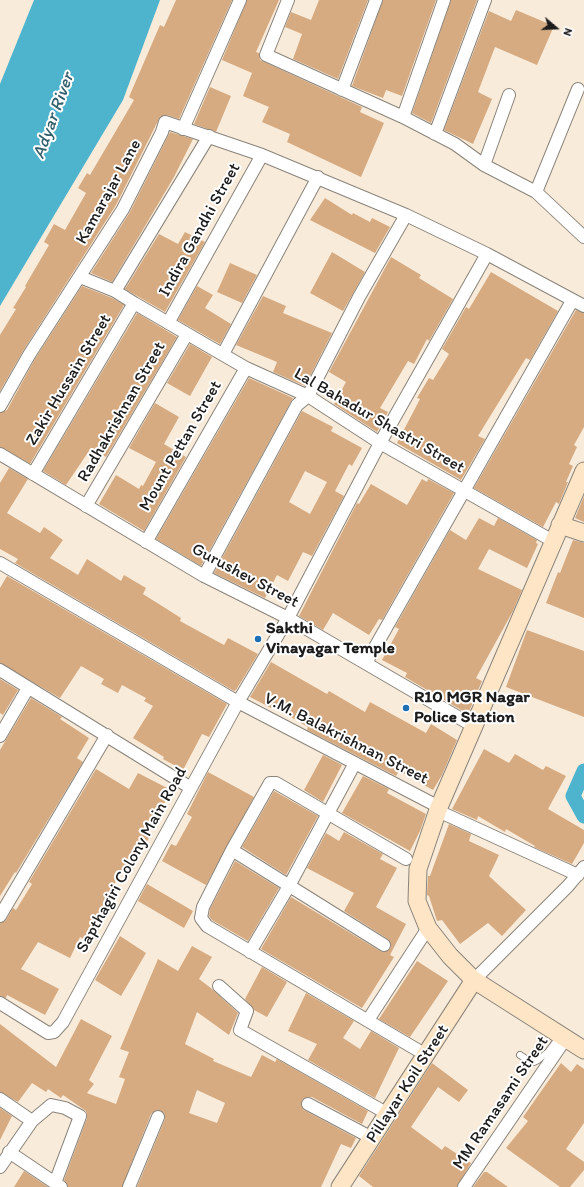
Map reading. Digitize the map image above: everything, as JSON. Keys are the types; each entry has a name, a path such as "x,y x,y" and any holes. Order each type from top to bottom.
{"main road":[{"path":"574,1041 474,980 450,956 428,928 417,901 418,869 438,809 475,727 584,470"},
{"path":"560,525 584,533"},
{"name":"Pillayar Koil Street","path":"340,1187 474,980"}],"street":[{"path":"240,0 183,129 262,154 406,215 487,254 584,306"},
{"path":"288,0 266,55 403,117 455,144 484,165 536,192 584,237"},
{"path":"342,90 376,0"},
{"path":"403,117 444,0"},
{"path":"435,134 485,0"},
{"path":"536,192 578,89"},
{"path":"484,165 509,95"},
{"name":"Kamarajar Lane","path":"0,406 29,355 123,209 162,132 164,122 183,129"},
{"path":"115,291 209,136"},
{"name":"Indira Gandhi Street","path":"168,323 262,154"},
{"path":"223,354 318,177"},
{"path":"204,576 296,405 308,396 359,297 406,215"},
{"name":"Sapthagiri Colony Main Road","path":"1,1007 48,1033 54,1032 63,1022 238,702 288,618 380,443 487,254"},
{"name":"Lal Bahadur Shastri Street","path":"80,277 115,291 246,368 308,396 380,443 553,541"},
{"path":"366,663 572,300"},
{"name":"Zakir Hussain Street","path":"33,474 134,303"},
{"name":"Radhakrishnan Street","path":"86,506 188,334"},
{"name":"Mount Pettan Street","path":"146,542 246,368"},
{"name":"Gurushev Street","path":"0,454 204,576 288,618 475,727"},
{"name":"V.M. Balakrishnan Street","path":"0,563 238,702 355,763 438,809 581,871"},
{"path":"0,670 191,788"},
{"path":"0,736 28,688"},
{"path":"0,916 107,735"},
{"path":"250,952 289,886 355,763"},
{"path":"406,859 276,783 270,783 232,850 203,907 201,918 207,926 426,1055"},
{"path":"232,850 384,945"},
{"path":"474,980 581,871"},
{"path":"368,1020 428,928"},
{"path":"219,986 247,1012 240,1030 388,1114"},
{"name":"MM Ramasami Street","path":"464,1187 574,1041"},
{"path":"0,1099 32,1121"},
{"path":"308,1104 372,1138"},
{"path":"0,1167 9,1152 32,1121 51,1105 65,1108 80,1116 58,1185 9,1152"},
{"path":"129,1187 158,1117"}],"lane":[{"path":"520,1055 529,1061 534,1062 548,1052 574,1041"}],"water":[{"name":"Adyar River","path":"34,0 160,0 123,100 0,306 0,84"}],"building":[{"path":"176,0 232,0 179,119 167,115 160,117 116,205 23,351 0,391 0,335 16,309 13,308 49,245 44,242 54,224 65,230 86,193 78,188 87,173 90,175 134,100 129,97 160,25 164,27"},
{"path":"247,0 279,0 256,52 259,53 260,60 362,107 360,112 384,123 361,177 287,142 290,134 262,122 269,107 243,96 252,73 222,60"},
{"path":"319,0 368,0 338,79 293,59 302,34 285,27 291,12 311,20"},
{"path":"383,0 436,0 402,96 386,90 383,98 352,86"},
{"path":"451,0 477,0 431,123 412,113"},
{"path":"516,10 554,26 537,65 495,47 478,92 492,99 473,144 444,130 489,11 511,21"},
{"path":"210,87 231,96 216,132 194,124"},
{"path":"170,132 193,139 174,177 112,282 91,273 130,212"},
{"path":"325,198 352,215 353,213 370,222 372,218 390,227 375,253 310,220"},
{"path":"185,232 205,242 165,312 125,289 159,234 178,244"},
{"path":"332,252 365,272 343,311 310,293"},
{"path":"391,257 421,275 419,278 453,299 429,341 427,339 414,364 408,361 380,408 388,412 377,432 334,404 346,382 329,372"},
{"path":"230,263 257,275 242,303 217,292"},
{"path":"491,272 558,311 530,360 526,358 478,436 485,439 461,480 397,443 420,399 417,398 429,378 433,380 449,354 442,349 466,307 469,309"},
{"path":"82,286 112,298 124,305 30,464 0,447 0,413 7,410 35,359"},
{"path":"197,286 213,295 205,308 231,324 220,344 178,320"},
{"path":"263,296 286,306 283,313 332,333 305,386 273,372 277,362 236,345"},
{"path":"576,310 584,313 584,427 574,445 577,447 569,464 573,466 559,504 556,502 543,527 474,488"},
{"path":"137,313 177,337 106,457 91,448 66,485 43,471"},
{"path":"190,344 212,357 190,396 167,383"},
{"path":"249,378 293,398 201,566 156,539"},
{"path":"155,403 179,417 164,444 186,457 144,531 99,504 116,475 139,489 141,485 143,486 156,462 129,448"},
{"path":"302,411 333,427 331,431 362,448 352,466 349,464 335,491 344,496 312,556 303,552 288,581 277,575 265,598 214,573","holes":["305,471 327,482 310,514 289,502"]},
{"path":"9,468 28,479 7,513 40,533 44,527 63,540 50,558 78,575 87,559 121,581 124,575 146,588 143,594 181,618 180,621 224,645 228,638 258,654 236,690 234,691 15,563 18,559 0,549 0,483"},
{"path":"422,479 427,482 428,479 454,493 382,620 379,619 369,635 333,613 323,630 299,616 357,503 359,504 371,484 407,505"},
{"path":"584,496 584,522 575,518"},
{"path":"479,518 494,526 498,518 537,540 536,543 538,544 527,568 489,549 478,569 522,590 513,611 476,678 482,681 468,714 405,677 407,673 382,660 399,629 395,627 450,530 466,540"},
{"path":"573,540 584,543 584,618 546,603"},
{"path":"7,576 227,704 209,737 202,734 183,770 163,759 164,757 133,738 153,706 144,701 146,698 122,685 118,693 101,684 104,679 81,666 60,698 0,663 0,588"},
{"path":"527,630 584,651 584,717 506,687"},
{"path":"271,662 327,694 329,691 365,712 370,702 426,733 431,724 457,740 442,775 433,790 399,771 396,776 307,730 308,727 272,706 271,708 250,697"},
{"path":"0,679 18,690 3,715 0,713"},
{"path":"31,698 62,717 60,719 89,738 77,758 83,762 16,873 15,872 0,896 0,750"},
{"path":"484,749 509,763 515,754 543,770 546,766 566,776 548,809 584,830 584,843 572,864 534,847 535,846 506,829 505,832 478,816 477,820 452,809"},
{"path":"323,755 342,765 323,802 304,790"},
{"path":"96,769 129,789 138,773 171,790 149,833 151,834 128,876 120,872 109,895 115,898 92,943 80,937 70,958 38,942 21,969 59,989 45,1015 7,995 6,998 0,996 0,923 6,920 13,908 16,910 32,884 29,882"},
{"path":"208,772 254,797 206,885 162,861 171,844 176,846 192,817 187,814"},
{"path":"363,776 389,789 387,793 426,814 420,831 410,851 342,813"},
{"path":"274,791 318,816 286,875 242,847"},
{"path":"449,824 471,834 469,841 499,855 489,876 526,910 502,936 488,923 460,944 442,920 437,921 429,896 427,895 428,876 430,876"},
{"path":"344,832 383,854 380,859 397,868 376,907 406,924 390,955 394,957 362,1008 261,949 291,897 380,951 384,952 390,949 391,945 388,939 344,911 354,893 307,868 326,833 339,841"},
{"path":"235,861 279,888 248,941 212,920 209,916 210,909"},
{"path":"147,884 193,911 184,928 138,901"},
{"path":"120,936 146,953 121,996 95,980"},
{"path":"192,946 212,957 199,979 238,1013 229,1035 197,1012 185,1044 214,1059 213,1061 251,1077 262,1055 275,1062 277,1059 368,1111 362,1124 312,1097 307,1097 302,1100 301,1105 304,1110 356,1138 351,1148 341,1144 321,1187 137,1187 165,1119 164,1113 157,1110 151,1114 122,1187 68,1187 64,1180 87,1118 86,1111 63,1095 61,1098 48,1089 46,1092 32,1083 18,1102 0,1092 0,1024 56,1067 81,1019 112,1036 89,1080 94,1084 87,1093 116,1104 125,1079 119,1077 129,1052 120,1049 158,959 178,971","holes":["197,1090 225,1103 217,1123 189,1113"]},
{"path":"417,961 448,981 410,1037 379,1019"},
{"path":"262,967 287,982 267,1017 254,1010 245,999"},
{"path":"306,993 354,1021 343,1038 360,1049 371,1031 399,1048 375,1098 308,1060 317,1044 288,1031"},
{"path":"432,1063 468,1090 459,1102 438,1087 411,1127 442,1150 445,1146 471,1163 457,1187 373,1187 359,1176"},
{"path":"561,1063 571,1072 577,1064 584,1069 584,1123 566,1149 584,1162 584,1170 570,1187 560,1187 506,1148 528,1121 523,1117"},
{"path":"0,1108 12,1116 0,1140"},
{"path":"24,1171 48,1187 14,1187"},
{"path":"484,1172 487,1172 508,1187 473,1187"}],"waterway":[{"path":"584,771 573,796 584,816"}],"place":[{"name":"Sakthi Vinayagar Temple","path":"258,639"},
{"name":"R10 MGR Nagar Police Station","path":"406,708"}]}
